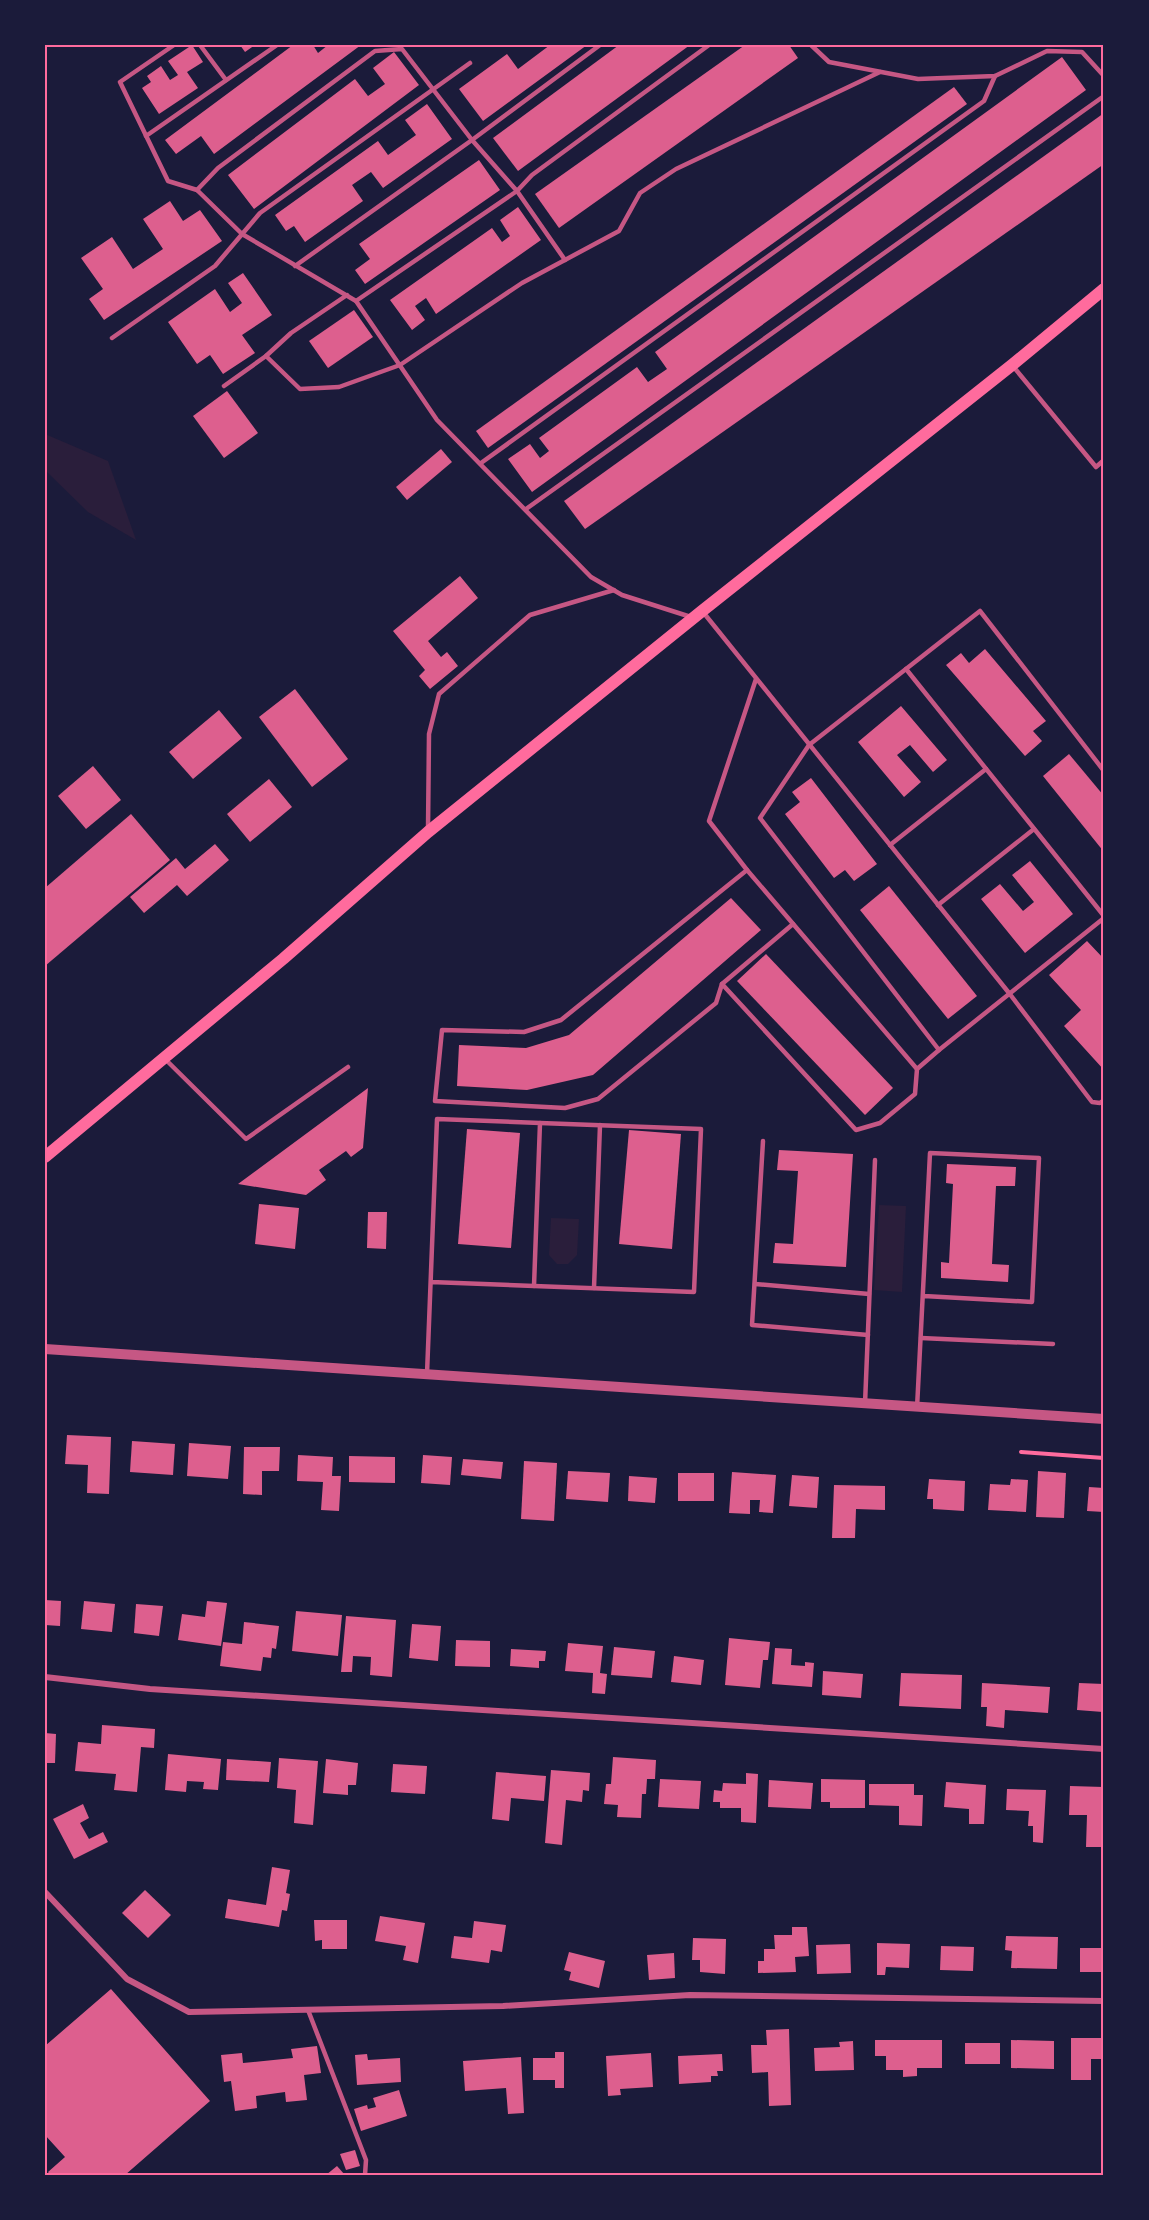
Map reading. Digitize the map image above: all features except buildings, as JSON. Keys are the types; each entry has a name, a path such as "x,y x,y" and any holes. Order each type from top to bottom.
{"main road":[{"path":"45,1156 284,959 428,832 1104,289"}],"street":[{"path":"45,1349 1104,1419"},
{"path":"45,1677 150,1689 1104,1749"},
{"path":"45,1892 127,1979 189,2012 502,2006 690,1995 1104,2001"}],"lane":[{"path":"174,45 120,82 168,181 197,190 242,234 356,301 437,420 526,508 591,577 622,595 697,614 756,679 1009,993 1092,1102 1100,1103 1104,1100"},
{"path":"200,45 226,80"},
{"path":"146,136 277,45"},
{"path":"295,266 472,140 600,45"},
{"path":"356,301 517,191 532,175 709,45"},
{"path":"811,45 829,62 918,79 995,76 1047,51 1082,52 1104,76"},
{"path":"197,190 218,168 375,51 402,49 472,140 517,191 566,260"},
{"path":"112,338 215,266 260,213 470,63"},
{"path":"266,356 300,389 339,387 400,365 522,283 619,231 640,193 676,169 880,72"},
{"path":"481,464 984,101 995,76"},
{"path":"526,508 1104,96"},
{"path":"224,386 266,356 291,333 347,295"},
{"path":"1012,365 1096,467 1104,460"},
{"path":"428,832 429,734 439,694 530,615 614,590"},
{"path":"939,1050 760,818 809,745 980,611 1104,771"},
{"path":"722,984 856,1130 880,1123 915,1094 917,1069 1104,917 906,669"},
{"path":"756,679 709,821 747,870 917,1069"},
{"path":"890,846 986,769"},
{"path":"938,905 1034,829"},
{"path":"747,870 561,1020 524,1032 442,1030 435,1101 565,1108 598,1099 716,1003 722,984 793,924"},
{"path":"164,1058 246,1139 348,1067"},
{"path":"427,1374 437,1119 701,1129 694,1292 431,1282"},
{"path":"534,1286 540,1123"},
{"path":"594,1288 600,1125"},
{"path":"763,1141 752,1325 868,1335"},
{"path":"917,1408 930,1153 1039,1158 1032,1302 924,1296"},
{"path":"865,1404 875,1160"},
{"path":"754,1284 869,1294"},
{"path":"921,1338 1053,1344"},
{"path":"308,2010 366,2160 365,2175"}],"path":[{"path":"1021,1452 1104,1458"}],"shaded area":[{"path":"45,434 108,461 136,540 88,512 45,470"},
{"path":"879,1205 906,1206 902,1292 874,1290"},
{"path":"551,1218 579,1219 577,1255 568,1264 557,1264 549,1255"}]}
